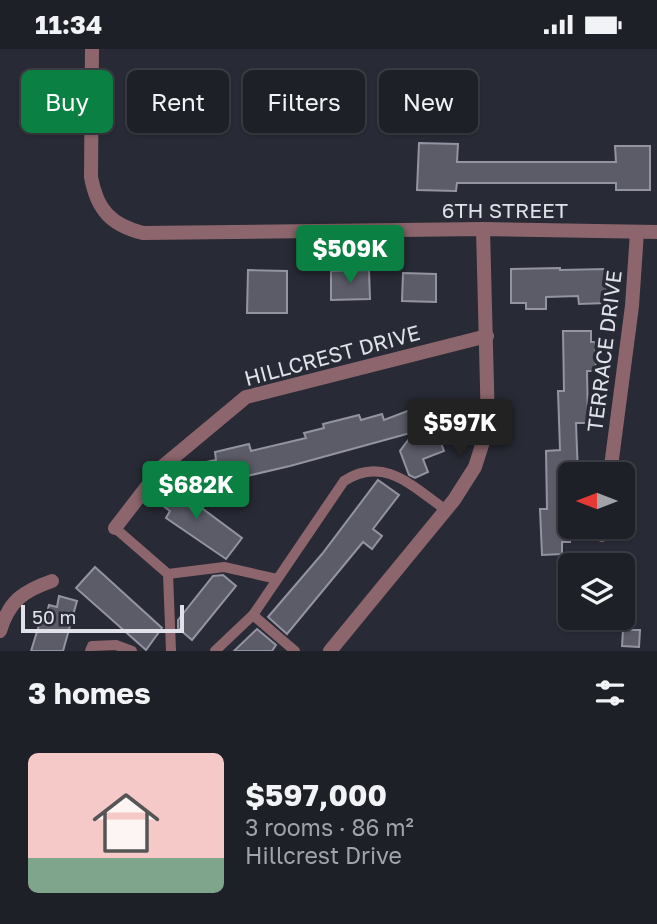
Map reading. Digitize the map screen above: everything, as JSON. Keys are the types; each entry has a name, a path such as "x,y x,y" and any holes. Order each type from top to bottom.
{"street":[{"name":"6TH STREET","path":"92,49 91,177 94,195 102,210 115,224 143,233 483,229 657,232"},
{"path":"330,651 446,510 475,467 485,445 488,426 483,229"},
{"name":"TERRACE DRIVE","path":"612,462 634,294 637,232"},
{"name":"HILLCREST DRIVE","path":"115,528 162,467 246,397 487,336"},
{"path":"0,631 12,602 20,594 52,581"}],"lane":[{"path":"215,651 253,615 344,481 361,470 390,472 446,510"},
{"path":"115,528 168,575 171,651"},
{"path":"168,575 225,567 277,579"},
{"path":"253,615 295,651"},
{"path":"90,651 93,646 117,645 132,651"}],"building":[{"path":"419,143 458,144 457,162 616,162 615,146 650,146 650,190 616,190 616,183 457,183 456,191 417,190"},
{"path":"511,269 606,269 607,303 579,304 578,296 546,297 546,309 526,309 526,303 511,303"},
{"path":"248,270 287,271 287,313 247,313"},
{"path":"369,270 370,299 331,300 331,271"},
{"path":"403,273 436,274 436,302 402,301"},
{"path":"563,331 591,331 591,342 595,342 596,371 587,371 588,423 576,423 578,462 558,462 558,539 570,539 570,542 562,542 562,553 542,555 540,509 547,509 546,451 560,450 558,391 564,391"},
{"path":"426,404 444,451 423,459 428,472 415,478 409,475 400,451 414,432 290,466 191,489 186,466 216,460 215,452 249,444 251,451 306,438 304,433 324,428 323,424 359,415 361,420 382,414 384,420"},
{"path":"164,480 242,538 226,559 166,518 170,511 151,497"},
{"path":"378,480 399,495 373,529 382,536 372,549 363,542 287,634 268,617 322,554"},
{"path":"95,567 162,628 146,650 76,588"},
{"path":"223,575 236,586 192,640 178,628 178,620 213,576"},
{"path":"59,596 77,601 63,651 31,651 40,622 44,623 49,605 57,607"},
{"path":"257,629 276,645 272,651 234,651"},
{"path":"623,630 640,630 639,647 622,646"}]}
